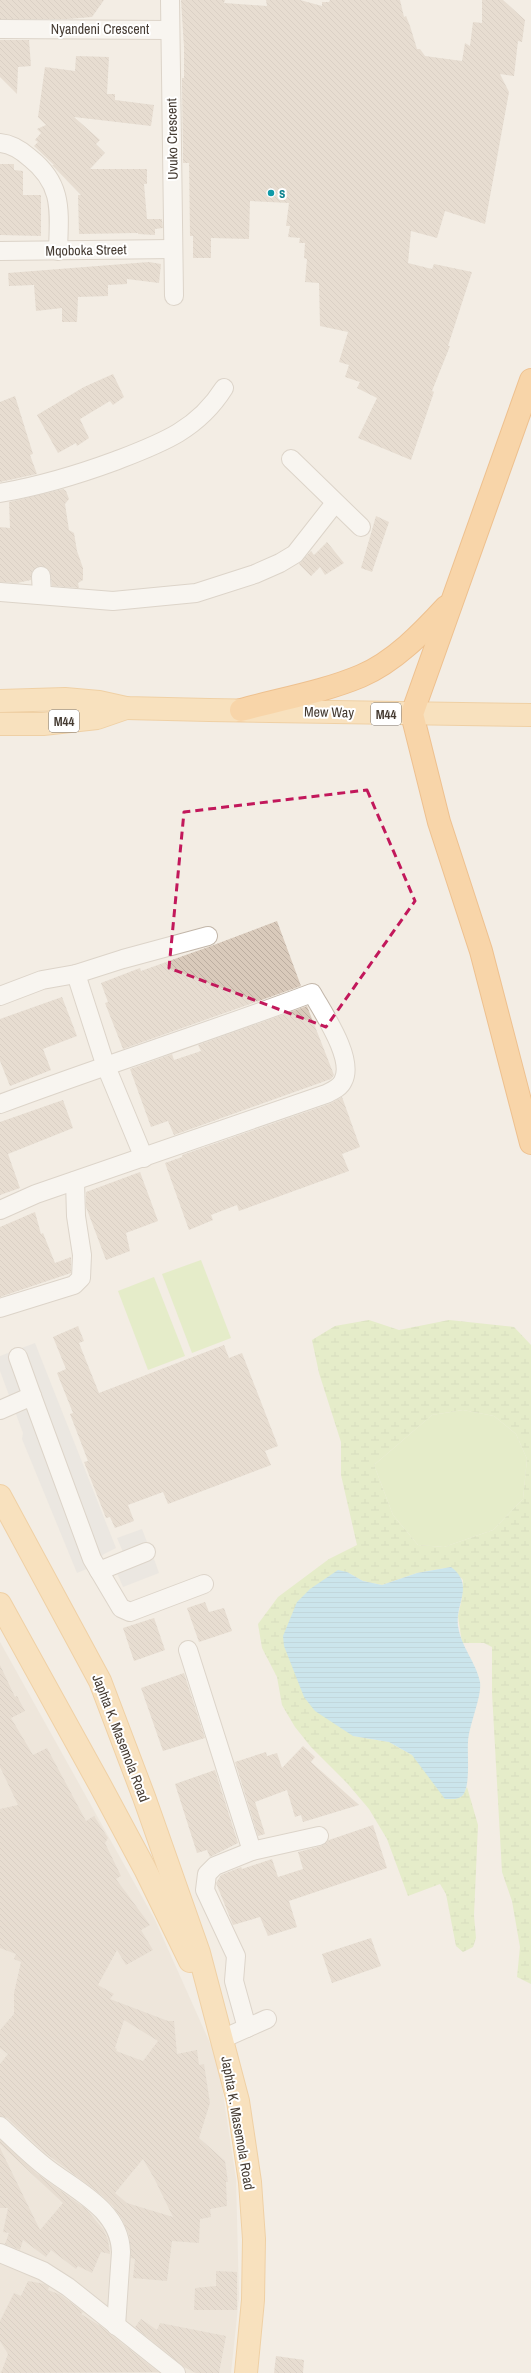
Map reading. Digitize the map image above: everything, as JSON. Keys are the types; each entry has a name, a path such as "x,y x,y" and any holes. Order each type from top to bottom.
{"highway":[{"path":"531,380 412,714 439,822 481,951 531,1144"},
{"path":"241,710 323,689 362,676 386,662 409,644 452,600"}],"main road":[{"name":"Mew Way","path":"0,701 65,699 99,702 126,708 531,715"},
{"name":"Mew Way","path":"0,724 43,724 97,718 126,708"},
{"name":"Japhta K. Masemola Road","path":"0,1496 100,1681 144,1797 199,1953 238,2101 246,2150 253,2214 253,2300 246,2373"},
{"name":"Japhta K. Masemola Road","path":"0,1604 112,1806 145,1869 174,1931 209,1995"}],"street":[{"name":"Nyandeni Crescent","path":"0,29 170,30 170,0"},
{"name":"Uvuko Crescent","path":"170,30 174,296"},
{"path":"0,143 18,149 34,161 54,185 59,203 58,251"},
{"name":"Mqoboka Street","path":"0,251 173,249"},
{"path":"0,493 25,489 92,470 165,442 185,430 210,408 224,388"},
{"path":"291,459 361,527"},
{"path":"0,592 133,600 196,593 227,584 280,563 295,554 335,502"},
{"path":"41,576 42,595"},
{"path":"0,996 42,980 76,974 208,936"},
{"path":"76,974 106,1064 144,1158"},
{"path":"0,1104 106,1064 226,1025 312,993 341,1048 346,1073 343,1082 339,1087 326,1094 74,1181 0,1210"},
{"path":"0,1308 74,1285 81,1278 82,1255 76,1216 74,1181"},
{"path":"18,1357 92,1559 118,1606 130,1612 204,1584"},
{"path":"0,1410 32,1396"},
{"path":"99,1571 146,1552"},
{"path":"188,1650 252,1851"},
{"path":"247,2028 234,1981 236,1956 233,1946 204,1890 204,1881 207,1874 215,1866 252,1851 319,1836"},
{"path":"222,2039 267,2019"},
{"path":"0,2126 43,2165 97,2206 115,2226 120,2240 116,2326"},
{"path":"0,2253 49,2275 90,2303 116,2326 176,2373"}],"highlighted area":[{"path":"367,790 415,901 326,1027 169,968 184,812"}],"shaded area":[{"path":"35,1343 116,1548 104,1554 89,1568 77,1573 22,1439 23,1433 0,1371 0,1356"},
{"path":"142,1529 147,1542 123,1552 117,1538"},
{"path":"154,1559 159,1573 123,1587 117,1573"},
{"path":"0,1642 155,1920 218,2061 236,2179 239,2297 231,2373 0,2373"}],"green space":[{"path":"201,1260 231,1338 192,1353 162,1274"},
{"path":"154,1277 185,1356 148,1370 118,1291"},
{"path":"369,1320 399,1330 449,1320 514,1327 531,1345 531,1984 517,1977 520,1947 512,1901 502,1872 492,1693 492,1647 484,1643 462,1643 458,1616 462,1598 463,1580 451,1567 417,1573 382,1585 363,1581 347,1572 353,1736 389,1742 412,1755 462,1796 467,1787 478,1825 474,1915 476,1938 473,1947 463,1952 456,1946 446,1894 440,1884 408,1896 387,1839 369,1809 347,1783 311,1747 295,1727 282,1705 277,1677 262,1648 258,1624 278,1597 329,1559 357,1545 341,1475 341,1442 319,1373 312,1340 335,1326","holes":["463,1410 494,1416 516,1434 527,1459 523,1499 493,1530 444,1547 418,1545 393,1515 374,1465 432,1415"]},
{"path":"463,1410 494,1416 516,1434 527,1459 523,1499 493,1530 444,1547 418,1545 393,1515 374,1465 432,1415"}],"water":[{"path":"451,1567 462,1581 463,1588 458,1626 462,1641 478,1675 480,1688 469,1735 467,1786 462,1796 458,1798 445,1799 412,1755 389,1742 353,1736 315,1711 304,1697 284,1646 283,1636 297,1602 310,1589 338,1570 347,1572 363,1581 382,1585 417,1573"}],"building":[{"path":"0,0 104,0 92,17 68,19 0,19"},
{"path":"181,0 225,0 224,3 267,6 266,0 300,0 322,6 322,2 329,2 330,0 400,0 404,17 406,16 417,49 420,49 425,56 462,61 465,43 470,46 473,22 482,23 482,0 503,0 525,20 522,42 518,41 514,76 500,74 509,92 485,224 445,211 437,238 411,231 408,263 432,269 434,264 472,272 448,346 450,346 432,391 434,392 411,460 358,438 377,398 357,388 360,382 345,377 349,365 339,362 348,332 320,326 319,283 305,282 307,259 304,258 305,243 299,243 300,238 288,237 290,226 286,226 289,203 250,201 249,239 211,238 211,258 193,258 193,236 190,236 189,163 183,163 182,78 184,78 184,47"},
{"path":"0,40 29,40 31,66 18,67 17,94 0,77"},
{"path":"76,56 109,57 107,94 115,94 115,100 154,105 151,126 74,117 100,140 96,144 105,153 90,169 147,169 147,184 144,184 147,219 162,219 163,228 155,229 155,235 138,233 79,234 78,195 81,195 52,165 54,165 34,146 38,142 35,140 41,133 37,129 46,125 38,117 45,67 75,71"},
{"path":"0,164 14,164 14,170 23,171 23,195 41,195 41,236 0,235"},
{"path":"149,262 161,264 159,283 127,279 127,284 108,285 108,296 78,297 77,322 62,322 62,308 36,311 34,285 9,286 8,273"},
{"path":"113,374 124,397 113,405 110,401 80,419 89,438 77,446 76,443 58,453 37,415 84,387"},
{"path":"15,396 33,454 30,455 37,474 0,482 0,402"},
{"path":"63,489 66,491 69,499 65,504 69,530 74,533 77,551 83,568 83,580 78,583 79,588 52,586 50,571 41,566 32,571 31,580 17,583 0,582 0,527 10,528 9,502"},
{"path":"376,516 389,522 372,572 361,568"},
{"path":"327,542 344,563 325,575 320,567 311,576 299,564 311,551 314,555"},
{"path":"277,921 301,986 123,1049 105,1003 108,1002 101,983 140,968 141,971"},
{"path":"62,997 77,1036 43,1049 51,1070 10,1086 0,1061 0,1019"},
{"path":"307,1006 334,1075 331,1079 174,1135 168,1121 151,1127 130,1069 172,1054 174,1060 201,1051 198,1045"},
{"path":"342,1097 360,1147 342,1154 349,1171 239,1211 237,1205 211,1215 213,1220 189,1230 165,1163 182,1157 182,1155 329,1104"},
{"path":"63,1100 73,1128 8,1154 20,1188 0,1195 0,1122"},
{"path":"140,1172 158,1221 126,1233 130,1251 106,1260 86,1207 86,1192"},
{"path":"35,1212 41,1234 43,1233 55,1263 71,1257 71,1273 0,1297 0,1227"},
{"path":"78,1326 84,1341 79,1343 99,1393 224,1345 229,1358 242,1353 278,1446 265,1451 271,1465 168,1504 163,1492 128,1505 134,1521 115,1528 110,1517 106,1518 84,1462 88,1461 70,1414 73,1413 57,1373 66,1369 53,1337"},
{"path":"205,1602 209,1612 224,1608 232,1631 199,1642 187,1608"},
{"path":"154,1618 165,1650 134,1661 123,1628"},
{"path":"0,1665 15,1697 17,1696 25,1711 11,1718 33,1755 47,1748 86,1821 94,1816 108,1838 105,1843 121,1876 116,1879 150,1925 141,1930 153,1950 126,1965 117,1950 98,1985 114,1994 110,1999 168,2021 174,2021 177,2054 197,2050 199,2065 204,2064 210,2103 199,2138 225,2161 228,2182 226,2182 227,2206 210,2209 211,2217 200,2219 199,2243 172,2241 167,2281 133,2278 135,2259 131,2258 129,2235 122,2219 112,2205 99,2193 44,2152 7,2118 0,2116 0,2064 8,2054 0,2048 0,2030 14,2014 14,1993 21,1962 14,1959 16,1954 0,1948 0,1809 18,1805 0,1767","holes":["124,2020 158,2041 143,2061 116,2051 117,2049 115,2048","143,2159 154,2178 173,2217 127,2203 115,2193"]},
{"path":"184,1673 205,1738 163,1751 141,1688"},
{"path":"303,1746 315,1757 311,1762 359,1805 303,1822 301,1815 295,1817 287,1790 255,1802 265,1834 258,1836 235,1762 266,1752 267,1756 277,1753 282,1768"},
{"path":"215,1770 238,1843 210,1857 207,1850 197,1853 175,1784"},
{"path":"373,1825 387,1868 289,1901 297,1927 268,1936 260,1917 233,1925 216,1883 221,1875 241,1867 242,1869 272,1859 278,1877 303,1869 298,1852 321,1846 329,1840"},
{"path":"371,1938 381,1966 332,1983 322,1954"},
{"path":"0,2140 36,2173 86,2209 103,2229 108,2240 110,2254 101,2252 92,2273 78,2266 76,2269 51,2250 46,2257 23,2240 20,2250 5,2244 9,2233 3,2232 8,2208 0,2208 0,2148 40,2230 63,2203 0,2144"},
{"path":"216,2271 237,2272 237,2310 194,2310 195,2288 216,2286"},
{"path":"28,2281 45,2284 49,2287 48,2290 61,2295 83,2312 81,2314 99,2325 158,2372 1,2373 8,2354 0,2341 0,2321 14,2293 21,2296"},
{"path":"141,2319 157,2330 160,2323 226,2336 219,2373 196,2373 184,2367 135,2327"},
{"path":"276,2356 304,2360 303,2373 274,2373"}],"place":[{"name":"s","path":"271,193"}]}
